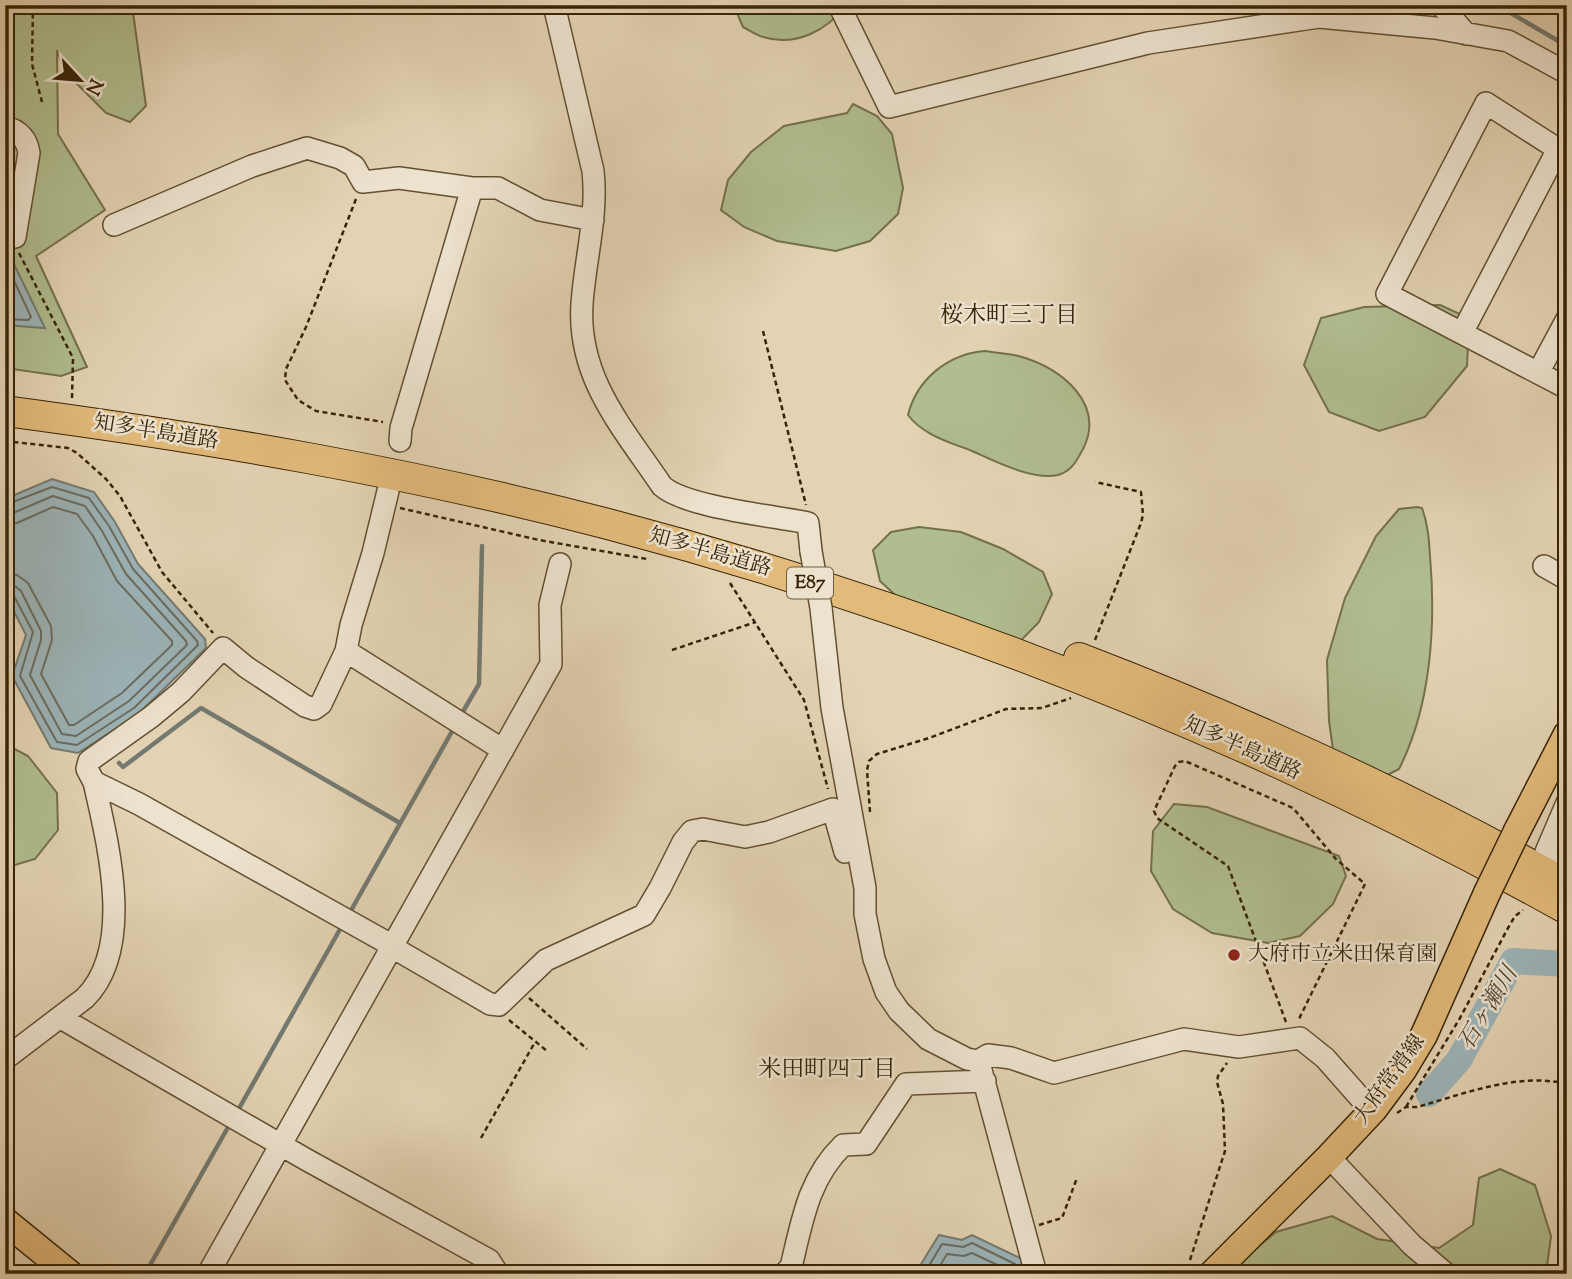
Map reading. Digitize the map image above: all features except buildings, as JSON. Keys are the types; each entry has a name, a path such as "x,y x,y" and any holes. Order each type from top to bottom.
{"highway":[{"name":"知多半島道路","path":"5,391 189,417 472,470 612,505 768,549 1018,635 1152,686 1381,789 1567,885"},
{"name":"知多半島道路","path":"5,411 188,436 467,490 607,524 848,595 1037,663 1206,732 1371,807 1567,909"}],"main road":[{"name":"大府常滑線","path":"1212,1274 1329,1157 1384,1112 1403,1070 1424,1035 1517,831 1567,734"},
{"path":"5,1221 70,1274"}],"street":[{"path":"554,5 593,171 593,220 582,303 583,348 592,376 603,398 662,486 677,496 694,502 808,523 832,708 874,960 886,992 899,1011 928,1039 967,1059 981,1071 1036,1274"},
{"path":"839,5 889,107 1148,43 1320,17 1435,28 1508,41 1567,73"},
{"path":"1441,5 1466,34"},
{"path":"1462,333 1562,152 1486,103 1387,294 1538,373 1567,387"},
{"path":"5,127 22,135 29,153 15,237 8,239"},
{"path":"114,225 252,166 307,148 340,158 354,166 363,182 399,178 472,188 498,188 540,210 593,220"},
{"path":"401,435 472,188"},
{"path":"1538,373 1567,319"},
{"path":"5,1059 61,1018 96,987 109,958 113,927 111,869 94,782 87,769 89,761 181,692 223,648 246,667 305,706 314,709 321,704 346,651 386,498"},
{"path":"208,1274 551,664 550,605 560,564"},
{"path":"1544,566 1567,579"},
{"path":"346,651 503,750"},
{"path":"94,782 139,804 490,1004 499,1005 546,960 644,915 683,842 692,831 703,829 745,837 769,832 832,809 851,878 864,888"},
{"path":"1567,803 1546,852 1567,863"},
{"path":"61,1018 281,1145 489,1260 498,1274"},
{"path":"981,1071 988,1055 1011,1058 1054,1073 1184,1040 1236,1047 1297,1034 1325,1058 1363,1101 1384,1112"},
{"path":"784,1274 791,1268 807,1201 827,1160 843,1145 866,1144 906,1084 981,1071"},
{"path":"1329,1157 1412,1245 1446,1274"}],"path":[{"path":"33,5 32,64 42,102"},
{"path":"363,182 306,327 286,369 285,380 298,400 316,411 362,417 401,435"},
{"path":"8,239 73,358 71,406"},
{"path":"763,331 808,523"},
{"path":"5,441 68,447 106,479 120,496 162,572 223,648"},
{"path":"1091,649 1143,515 1141,492 1096,482"},
{"path":"386,498 538,540 654,560"},
{"path":"723,579 735,586 798,688 808,710 832,809"},
{"path":"672,650 757,622"},
{"path":"871,822 867,769 869,761 877,754 1006,709 1042,708 1068,700 1074,694"},
{"path":"1185,761 1293,808 1336,859 1365,884 1297,1034 1286,1022 1228,866 1157,818 1154,811 1179,762 1185,761"},
{"path":"1406,1107 1460,1018 1515,916 1523,910 1533,910"},
{"path":"517,988 587,1049"},
{"path":"499,1005 504,1016 547,1051"},
{"path":"481,1138 535,1042"},
{"path":"1189,1260 1225,1152 1223,1104 1218,1076 1234,1057 1236,1047"},
{"path":"1384,1112 1417,1107 1506,1084 1542,1080 1567,1084"},
{"path":"1025,1229 1062,1218 1077,1178"}],"green space":[{"path":"5,5 132,5 146,106 130,122 106,113 65,72 57,50 58,134 105,210 36,256 87,367 61,376 5,368"},
{"path":"742,5 846,5 820,29 798,38 775,40 743,27 737,13"},
{"path":"853,104 877,116 892,134 903,188 898,214 870,241 836,251 777,241 744,227 721,210 728,180 751,152 784,126 847,113"},
{"path":"1440,305 1460,314 1469,323 1467,366 1425,417 1379,431 1329,412 1304,365 1321,318 1364,307"},
{"path":"985,351 1037,362 1065,379 1076,390 1089,417 1089,433 1079,457 1067,471 1048,476 1014,469 937,437 921,428 908,415 919,390 936,371 959,357"},
{"path":"1422,508 1427,526 1432,583 1429,665 1418,719 1399,769 1374,782 1334,757 1329,721 1327,660 1345,598 1376,536 1399,509"},
{"path":"919,527 961,532 1003,549 1043,572 1052,594 1039,622 1005,657 906,605 880,581 873,550 891,532"},
{"path":"5,744 28,756 57,793 58,830 35,859 5,868"},
{"path":"1174,804 1207,807 1339,856 1346,876 1333,904 1300,936 1268,943 1212,933 1173,909 1151,871 1153,831"},
{"path":"1500,1169 1535,1185 1551,1236 1546,1274 1225,1274 1276,1232 1332,1216 1377,1239 1439,1248 1473,1225 1479,1178"}],"water":[{"path":"12,260 45,328 5,325 5,261"},
{"path":"52,479 94,492 115,522 138,564 205,639 206,648 138,714 78,753 51,748 12,676 26,635 5,594 5,499"},
{"path":"939,1235 962,1240 972,1235 1022,1259 1026,1274 915,1274"}],"waterway":[{"path":"1497,5 1567,46"},
{"path":"461,715 479,684 482,546"},
{"path":"119,763 123,767 201,708 400,823"},
{"path":"349,914 455,726"},
{"path":"237,1112 343,924"},
{"name":"石ヶ瀬川","path":"1429,1094 1459,1060 1513,961 1567,964"},
{"path":"145,1274 231,1122"}],"place":[{"name":"大府市立米田保育園","path":"1234,955"}],"district":[{"name":"桜木町三丁目","path":"1009,316"},
{"name":"米田町四丁目","path":"827,1070"}]}
